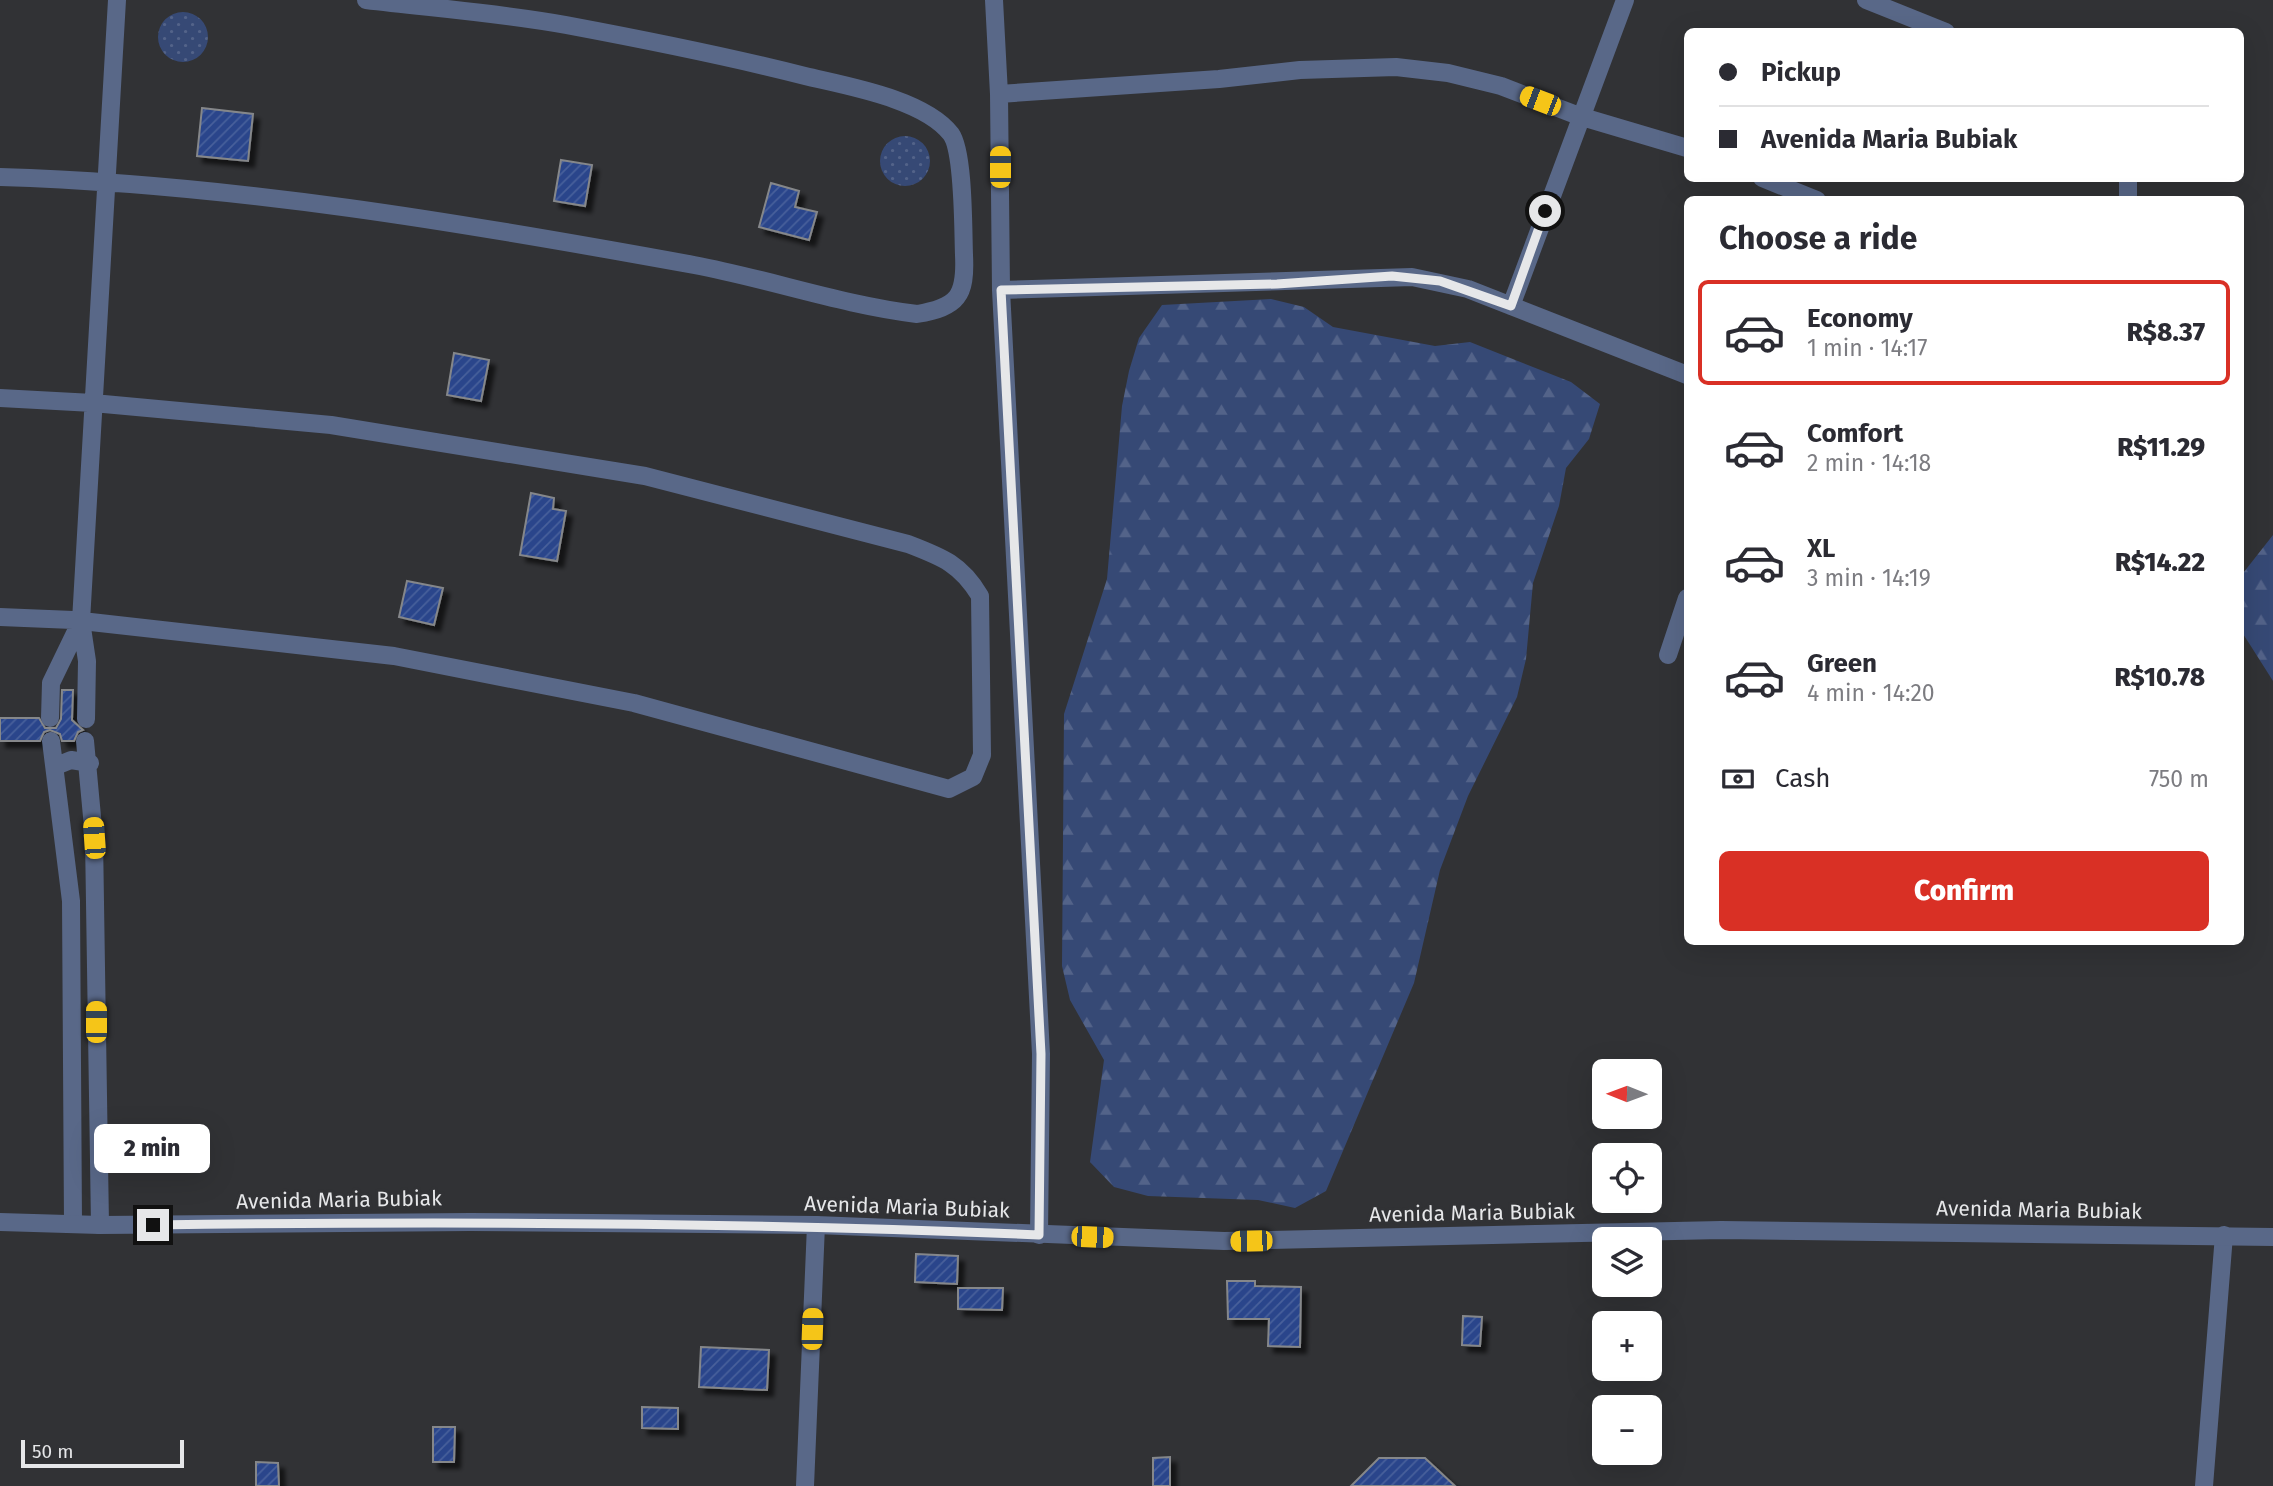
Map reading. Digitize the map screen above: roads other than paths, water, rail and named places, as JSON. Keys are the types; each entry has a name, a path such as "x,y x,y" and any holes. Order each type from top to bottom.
{"street":[{"path":"86,719 87,661 80,621 117,0"},
{"path":"0,177 107,181 407,214 698,266 917,314 936,311 954,303 966,283 960,166 953,136 936,119 880,94 773,68 564,25 366,0"},
{"path":"994,0 999,94 1001,290 1041,1054 1039,1235"},
{"path":"1511,306 1579,116 1625,0"},
{"path":"1866,0 1935,28"},
{"path":"999,94 1206,80 1300,70 1396,67 1448,74 1501,86 1579,116 1684,147"},
{"path":"1772,182 1807,196"},
{"path":"1001,290 1277,284 1392,276 1440,281 1684,374"},
{"path":"0,398 93,403 331,425 645,476 908,544 945,558 968,575 980,596 982,755 973,777 948,789 634,703 394,656 80,621 0,617"},
{"path":"1668,655 1684,607"},
{"path":"50,718 51,683 80,621"},
{"path":"51,741 71,901 73,1223"},
{"path":"85,741 90,763 94,838 100,1225"},
{"path":"56,766 71,760 90,763"},
{"name":"Avenida Maria Bubiak","path":"0,1222 100,1225 470,1222 816,1225 1224,1241 1721,1230 2273,1237"},
{"path":"806,1486 816,1225"},
{"path":"2204,1486 2224,1235"}]}
